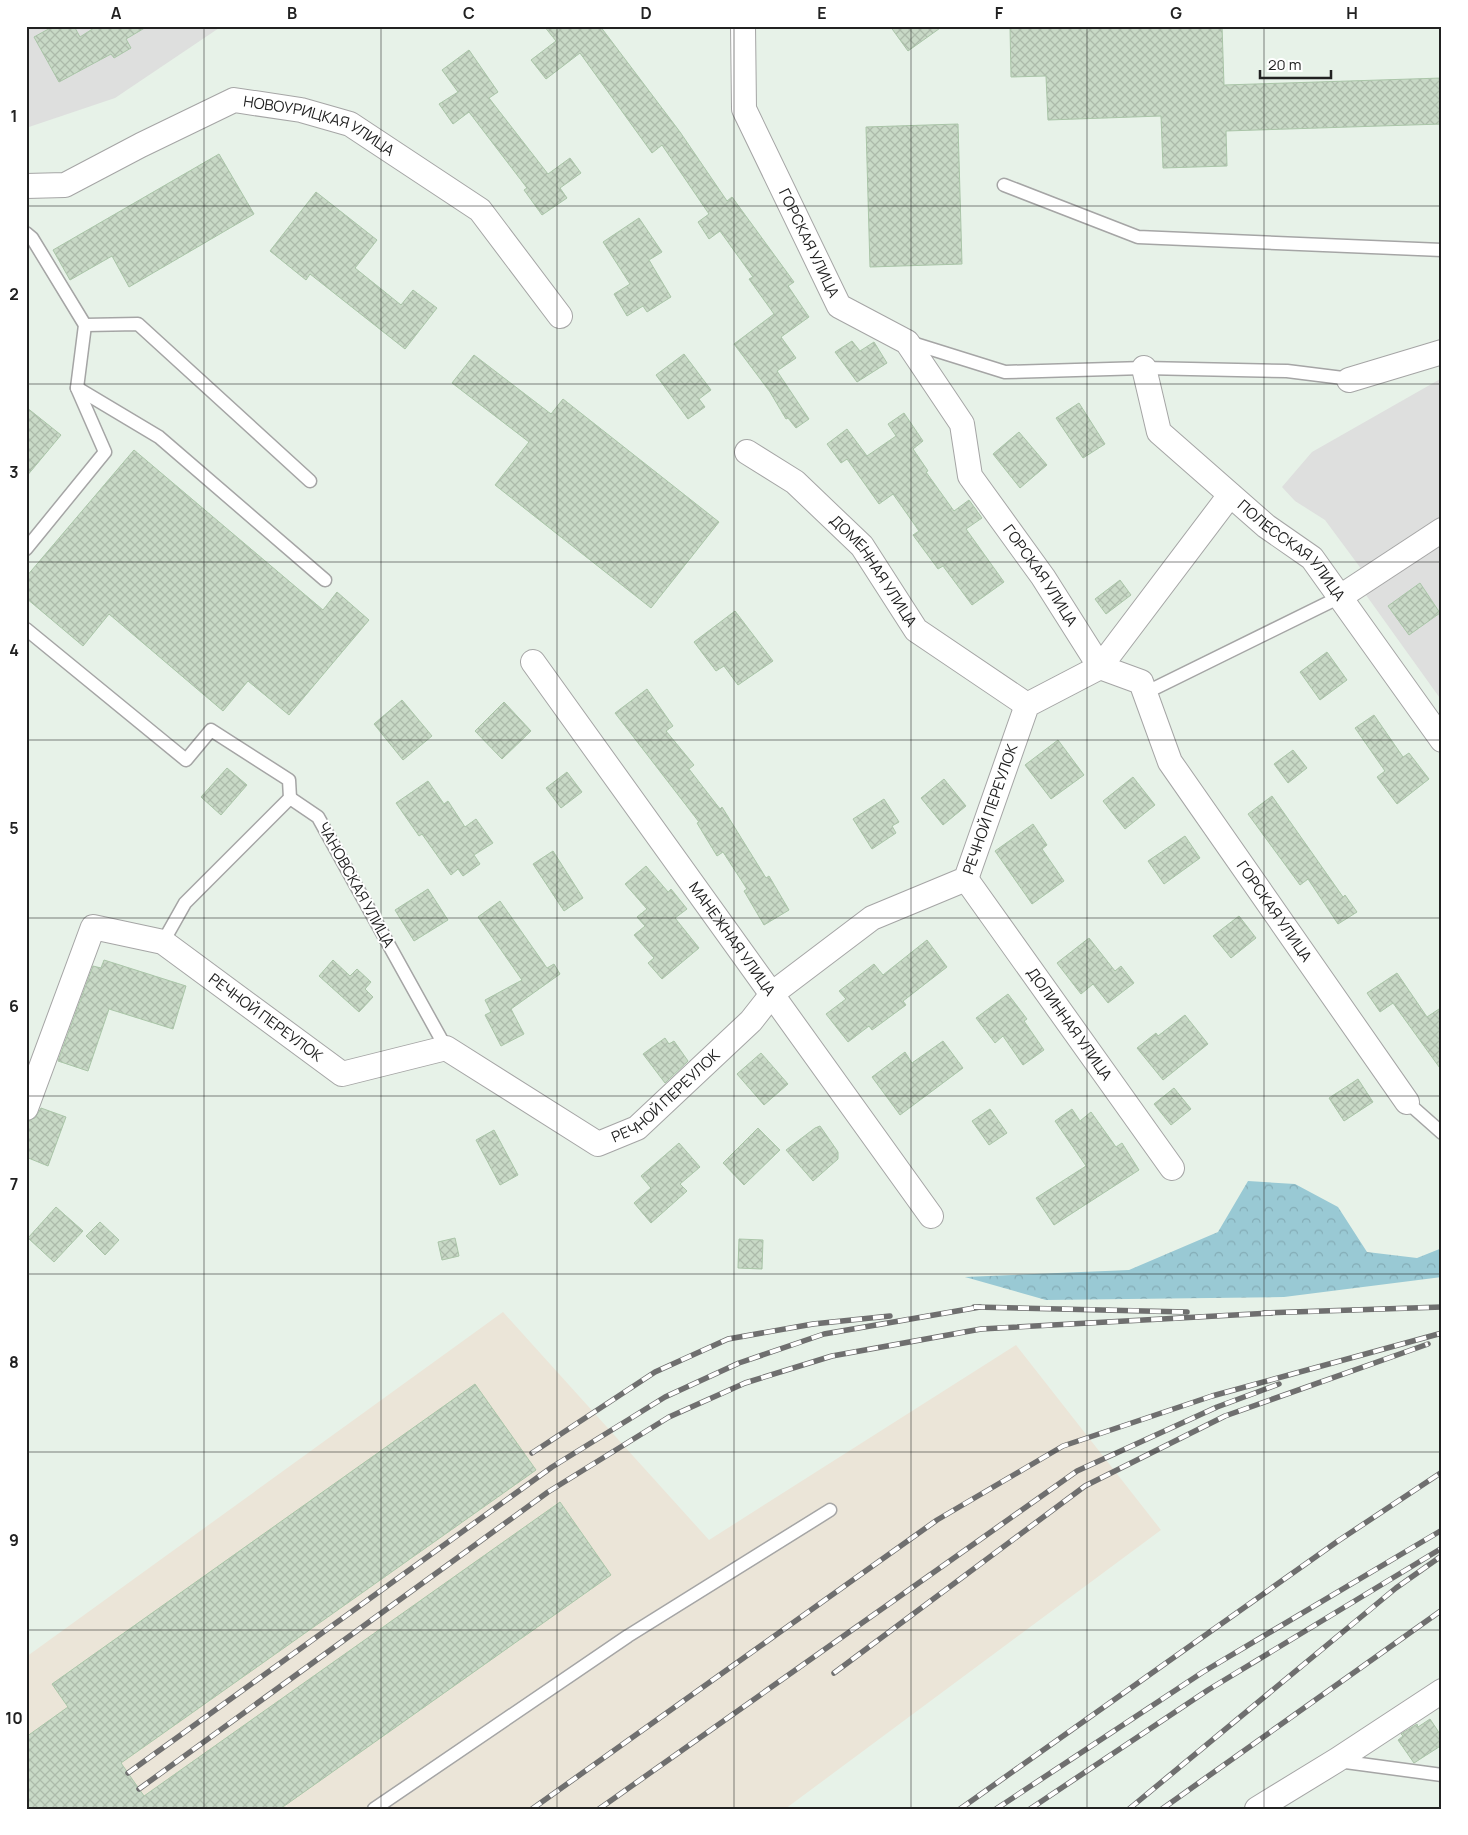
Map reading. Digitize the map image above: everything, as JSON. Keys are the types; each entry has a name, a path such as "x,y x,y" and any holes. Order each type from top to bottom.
{"street":[{"name":"ГОРСКАЯ УЛИЦА","path":"743,26 744,109 839,306 907,342 962,424 970,476 1043,576 1100,667 1141,682 1170,762 1407,1102"},
{"name":"НОВОУРИЦКАЯ УЛИЦА","path":"26,186 65,185 141,145 234,100 301,110 350,124 480,210 560,316"},
{"path":"1350,380 1442,352"},
{"name":"ПОЛЕССКАЯ УЛИЦА","path":"1144,368 1159,432 1266,526 1312,558 1442,740"},
{"name":"ДОМЕННАЯ УЛИЦА","path":"747,452 795,482 862,546 916,630 1028,705"},
{"path":"1028,705 1100,667 1230,495"},
{"path":"1340,597 1442,530"},
{"name":"МАНЕЖНАЯ УЛИЦА","path":"533,662 773,993 931,1216"},
{"name":"РЕЧНОЙ ПЕРЕУЛОК","path":"26,1108 93,927 163,942 342,1074 446,1048 598,1144 637,1128 751,1021 773,993 872,918 966,879 1028,705"},
{"name":"ДОЛИННАЯ УЛИЦА","path":"966,879 1172,1168"},
{"path":"1258,1809 1442,1691"}],"lane":[{"path":"1004,185 1138,237 1442,250"},
{"path":"26,234 32,238 85,325 77,388 105,452 26,550"},
{"path":"85,325 138,324 310,481"},
{"path":"907,342 1005,372 1144,368 1287,371 1350,380"},
{"path":"77,388 159,437 325,580"},
{"path":"1145,693 1340,597"},
{"path":"26,629 186,760 211,730 290,780 290,798 185,903 163,942"},
{"name":"ЧАНОВСКАЯ УЛИЦА","path":"290,798 318,817 446,1048"},
{"path":"1407,1102 1442,1132"},
{"path":"374,1809 628,1636 830,1510"},
{"path":"1337,1760 1442,1775"}],"shaded area":[{"path":"26,26 222,26 115,98 26,128"},
{"path":"1442,378 1442,701 1366,595 1365,574 1325,520 1295,501 1282,487 1312,452"},
{"path":"503,1312 709,1540 1016,1345 1161,1530 785,1809 26,1809 26,1657"}],"green space":[{"path":"1248,1181 1295,1184 1338,1207 1367,1252 1417,1258 1442,1248 1442,1277 1284,1297 1046,1300 965,1277 1129,1270 1218,1232"}],"building":[{"path":"54,26 74,26 80,37 97,26 148,26 126,39 131,48 114,58 111,54 59,82 34,37"},
{"path":"544,26 600,26 680,132 727,201 732,197 794,282 788,286 809,317 781,337 796,358 777,371 809,419 796,428 788,418 786,419 770,392 734,344 774,314 749,279 753,277 720,231 709,239 698,222 709,214 662,145 652,153 580,53 546,79 531,60 556,41"},
{"path":"890,26 943,26 908,51"},
{"path":"1010,26 1222,26 1224,85 1442,78 1442,124 1226,131 1227,166 1163,168 1161,116 1048,120 1046,76 1011,77"},
{"path":"469,50 498,92 489,98 548,174 570,158 581,173 560,188 567,198 542,215 524,190 527,188 469,112 453,124 439,104 458,92 442,70"},
{"path":"958,124 962,264 870,267 866,127"},
{"path":"219,154 254,214 129,287 112,256 70,280 53,250"},
{"path":"316,192 377,240 355,268 401,305 413,290 437,308 405,349 310,274 306,280 270,251"},
{"path":"639,218 662,252 649,260 671,297 647,312 643,306 627,316 614,294 630,284 603,242"},
{"path":"852,341 860,351 874,342 887,363 857,382 835,352"},
{"path":"684,354 711,390 699,399 705,407 688,419 656,375"},
{"path":"474,355 551,414 563,399 719,522 651,608 495,485 529,442 452,383"},
{"path":"1079,403 1105,444 1083,458 1056,418"},
{"path":"26,407 61,435 26,477"},
{"path":"904,413 923,441 913,449 928,471 926,472 954,511 969,500 982,518 966,529 1004,582 972,605 943,566 938,569 913,535 919,531 893,494 879,504 847,459 841,463 827,444 847,429 867,456 896,436 888,424"},
{"path":"1019,432 1047,465 1020,488 993,454"},
{"path":"134,450 323,610 337,592 369,620 289,715 248,681 223,711 109,614 83,646 26,598 26,577"},
{"path":"1120,580 1131,595 1106,614 1095,599"},
{"path":"1420,583 1440,613 1409,635 1388,606"},
{"path":"735,611 773,661 738,685 724,666 716,671 694,642"},
{"path":"1327,652 1347,680 1320,700 1300,672"},
{"path":"647,689 673,726 666,731 694,765 689,769 720,809 722,807 766,878 769,876 789,910 764,925 744,891 747,889 723,852 717,856 697,823 699,822 615,713"},
{"path":"402,700 432,736 403,760 374,724"},
{"path":"504,702 531,731 502,759 475,731"},
{"path":"1374,715 1403,757 1409,753 1429,779 1397,804 1377,777 1385,771 1355,728"},
{"path":"1058,740 1084,775 1051,799 1025,765"},
{"path":"1293,750 1307,768 1288,783 1274,764"},
{"path":"227,768 247,785 221,815 201,797"},
{"path":"567,772 582,792 561,808 546,788"},
{"path":"1133,777 1155,805 1125,829 1103,801"},
{"path":"944,779 966,806 943,825 921,798"},
{"path":"428,781 444,804 448,801 465,827 476,819 493,843 474,855 480,864 463,876 458,869 451,875 422,834 419,836 396,803"},
{"path":"1272,796 1343,897 1345,895 1357,912 1338,924 1308,879 1300,885 1248,814"},
{"path":"884,799 899,822 892,826 896,833 872,849 853,819"},
{"path":"1033,824 1047,845 1042,849 1064,881 1032,904 995,851"},
{"path":"1185,836 1200,858 1164,884 1148,861"},
{"path":"553,851 583,898 564,911 533,864"},
{"path":"646,866 668,892 671,889 687,909 675,918 699,948 662,979 648,963 654,958 634,935 645,926 637,917 647,909 625,884"},
{"path":"428,889 448,920 414,941 395,910"},
{"path":"500,901 547,968 554,964 560,974 511,1009 524,1034 501,1046 485,1015 491,1012 485,1000 522,980 478,917"},
{"path":"1239,916 1256,938 1231,958 1213,936"},
{"path":"1089,938 1115,971 1121,966 1134,983 1108,1003 1093,984 1081,994 1057,963"},
{"path":"927,940 947,967 903,1001 906,1005 872,1030 869,1026 848,1042 826,1014 846,999 839,991 874,964 883,975"},
{"path":"104,960 186,986 173,1029 109,1009 88,1071 58,1061 93,966 101,968"},
{"path":"333,960 350,976 357,969 371,982 365,989 373,997 359,1012 319,976"},
{"path":"1397,973 1427,1017 1442,1007 1442,1071 1393,1003 1380,1012 1367,993"},
{"path":"1008,994 1027,1019 1024,1021 1044,1050 1023,1065 1003,1036 995,1043 976,1018"},
{"path":"1185,1015 1208,1044 1163,1080 1137,1048 1156,1033 1158,1036"},
{"path":"665,1038 669,1044 674,1041 688,1061 665,1083 643,1054"},
{"path":"943,1041 963,1068 900,1115 872,1077 905,1052 912,1063"},
{"path":"761,1053 788,1084 764,1105 737,1074"},
{"path":"1358,1079 1373,1102 1344,1121 1329,1098"},
{"path":"1174,1088 1191,1109 1171,1125 1154,1104"},
{"path":"41,1108 66,1117 48,1166 26,1157 26,1121 35,1118"},
{"path":"990,1109 1007,1133 989,1145 972,1121"},
{"path":"1072,1109 1080,1121 1091,1112 1116,1147 1122,1143 1139,1170 1054,1225 1036,1198 1086,1166 1055,1121"},
{"path":"820,1126 838,1152 838,1159 813,1181 786,1150"},
{"path":"758,1128 780,1150 744,1185 723,1163"},
{"path":"494,1130 518,1175 500,1185 476,1140"},
{"path":"679,1143 700,1167 680,1184 687,1191 651,1223 634,1203 651,1188 641,1176"},
{"path":"56,1207 83,1231 54,1262 28,1238"},
{"path":"100,1222 119,1240 105,1255 86,1236"},
{"path":"455,1238 459,1256 442,1260 438,1242"},
{"path":"739,1239 763,1240 762,1269 738,1268"},
{"path":"475,1384 536,1470 121,1763 144,1796 560,1502 611,1575 280,1809 26,1809 26,1737 68,1707 52,1684"},
{"path":"1430,1719 1442,1737 1442,1745 1414,1763 1398,1740 1403,1736 1401,1734 1417,1724 1418,1727"}],"railway":[{"path":"974,1307 1187,1312"},
{"path":"128,1773 552,1467 665,1397 739,1363 824,1334 980,1307"},
{"path":"1264,1313 1442,1307"},
{"path":"139,1789 548,1492 669,1417 745,1383 832,1356 981,1329 1271,1313"},
{"path":"532,1453 655,1372 728,1339 813,1324 890,1316"},
{"path":"532,1809 937,1520 1063,1446 1212,1396 1442,1333"},
{"path":"834,1673 1085,1486 1225,1416 1428,1344"},
{"path":"599,1809 1077,1471 1217,1407 1279,1384"},
{"path":"960,1809 1338,1541 1442,1472"},
{"path":"996,1809 1203,1672 1442,1530"},
{"path":"1030,1809 1208,1690 1442,1548"},
{"path":"1129,1809 1396,1588 1440,1557"},
{"path":"1162,1809 1442,1610"}]}
